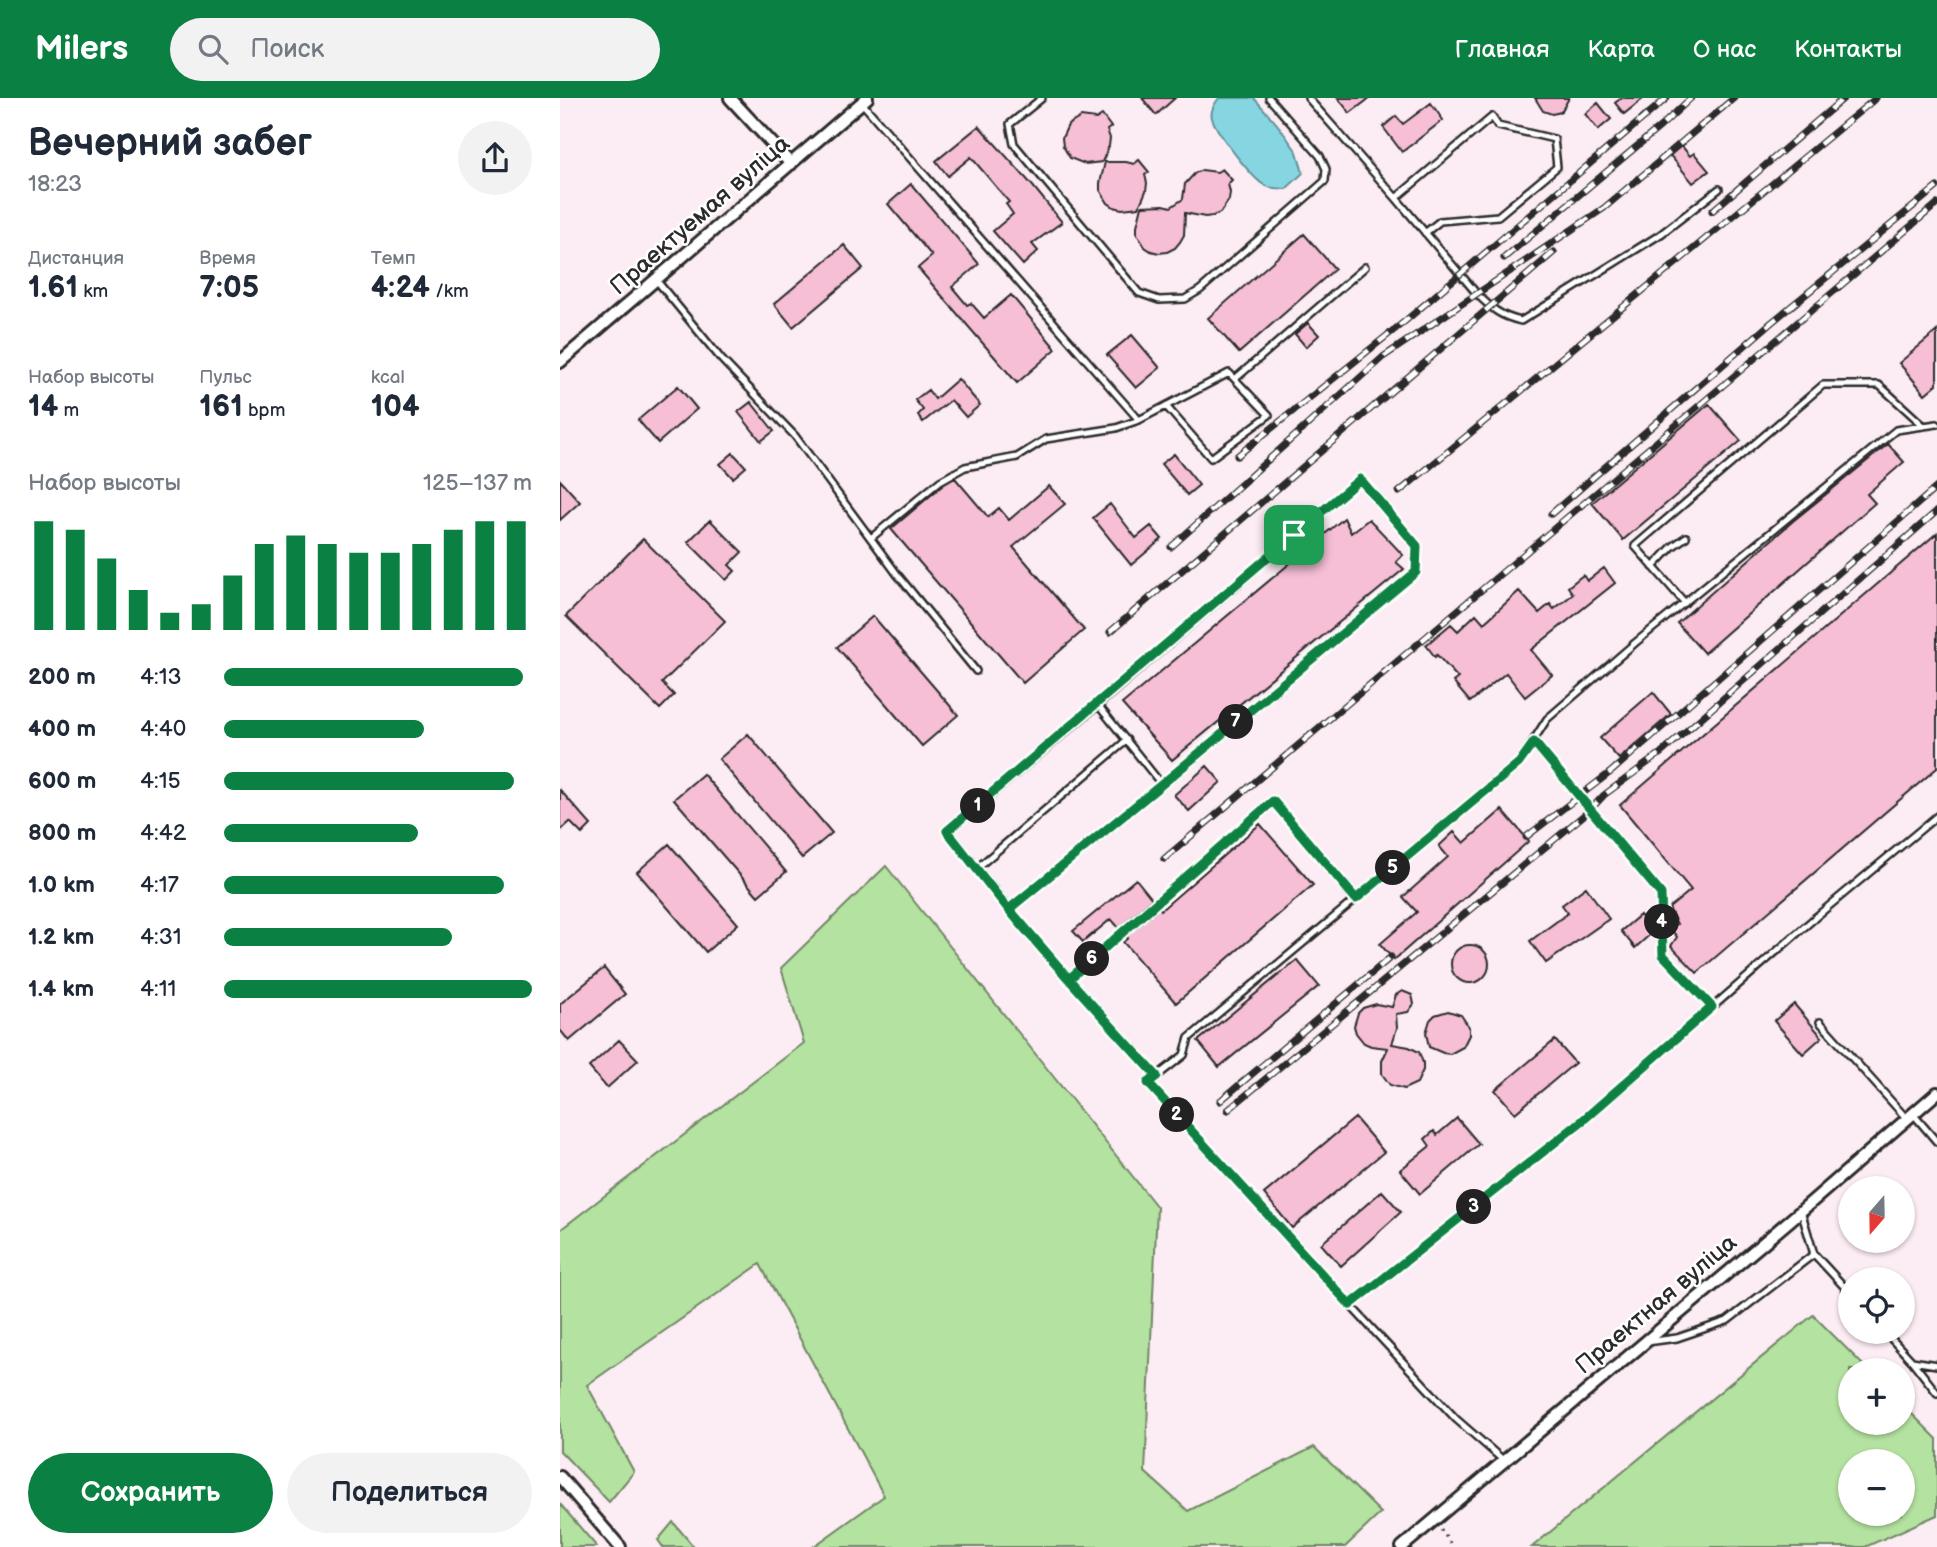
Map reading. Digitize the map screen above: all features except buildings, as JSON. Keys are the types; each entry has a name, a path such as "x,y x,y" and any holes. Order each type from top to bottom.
{"street":[{"path":"730,98 791,164"},
{"name":"Праектуемая вуліца","path":"560,362 864,100"},
{"name":"Праектная вуліца","path":"1402,1547 1937,1093"},
{"path":"560,1477 620,1547"}],"lane":[{"path":"1042,98 1010,124 1014,144 1139,293 1159,300 1185,299 1200,290 1325,181 1326,169 1320,156 1269,98"},
{"path":"1308,98 1476,294 1504,317 1521,321 1661,234 1719,189"},
{"path":"864,100 1139,421"},
{"path":"1396,198 1492,117 1497,126 1554,139 1557,167 1498,216 1440,221 1425,233"},
{"path":"1234,379 1365,267"},
{"path":"657,281 722,360 795,436 976,671"},
{"path":"871,538 940,481 965,467 1017,457 1046,439 1116,428 1139,421 1166,406 1229,373 1269,415 1211,458 1166,406"},
{"path":"1685,603 1635,546 1823,385 1879,385 1924,426"},
{"path":"1503,1460 1457,1419 1148,1083 1184,1055 1189,1038 1519,763 1547,719 1685,603 1896,430 1937,424"},
{"path":"1009,909 1416,572 1417,546 1360,479 947,831 1009,909 1157,1076"},
{"path":"1653,567 1686,537"},
{"path":"1098,705 1161,785"},
{"path":"976,868 1128,740"},
{"path":"1534,742 1661,894 1663,955 1712,1007"},
{"path":"1069,979 1273,801 1356,899"},
{"path":"1350,1305 1582,1121 1817,916 1937,816"},
{"path":"1820,1022 1910,1116 1937,1140"},
{"path":"1801,1211 1814,1254 1838,1280"},
{"path":"1642,1343 1677,1338 1727,1321 1814,1254"},
{"path":"1896,1344 1909,1358"},
{"path":"1915,1361 1937,1365"},
{"path":"1915,1365 1937,1393"}],"path":[{"path":"1434,1520 1453,1547"}],"green space":[{"path":"886,866 1157,1207 1145,1472 1188,1511 1314,1447 1381,1513 1345,1547 813,1547 884,1496 760,1264 587,1385 634,1472 609,1502 560,1451 560,1230 804,1043 781,968"},
{"path":"1813,1315 1838,1340 1838,1344 1842,1344 1856,1358 1838,1358 1838,1435 1915,1435 1915,1417 1937,1439 1937,1515 1915,1525 1915,1449 1838,1449 1838,1526 1912,1526 1865,1547 1532,1547"},
{"path":"560,1504 597,1547 560,1547"},
{"path":"673,1522 694,1547 663,1547 658,1540"}],"water":[{"path":"1219,98 1254,98 1277,124 1297,152 1303,173 1286,189 1264,185 1251,174 1227,144 1212,118 1212,110"}],"railway":[{"path":"1237,456 1404,322 1667,98"},
{"path":"1504,258 1691,98"},
{"path":"1171,547 1383,357 1604,208 1734,98"},
{"path":"1712,211 1844,98"},
{"path":"1399,492 1876,98"},
{"path":"1551,514 1772,322 1937,187"},
{"path":"1164,859 1937,204"},
{"path":"1110,632 1554,252"},
{"path":"1526,837 1612,771 1937,487"},
{"path":"1228,1110 1590,810 1604,795 1661,753 1937,511"},
{"path":"1220,1101 1391,957"}],"route":[{"path":"1294,535 1098,705 947,831 1009,909 1030,934 1113,1027 1157,1076 1148,1083 1350,1305 1582,1121 1712,1007 1663,955 1661,894 1534,742 1519,763 1356,899 1273,801 1069,979 1030,934 1009,909 1416,572 1417,546 1360,479 1294,535"}]}
